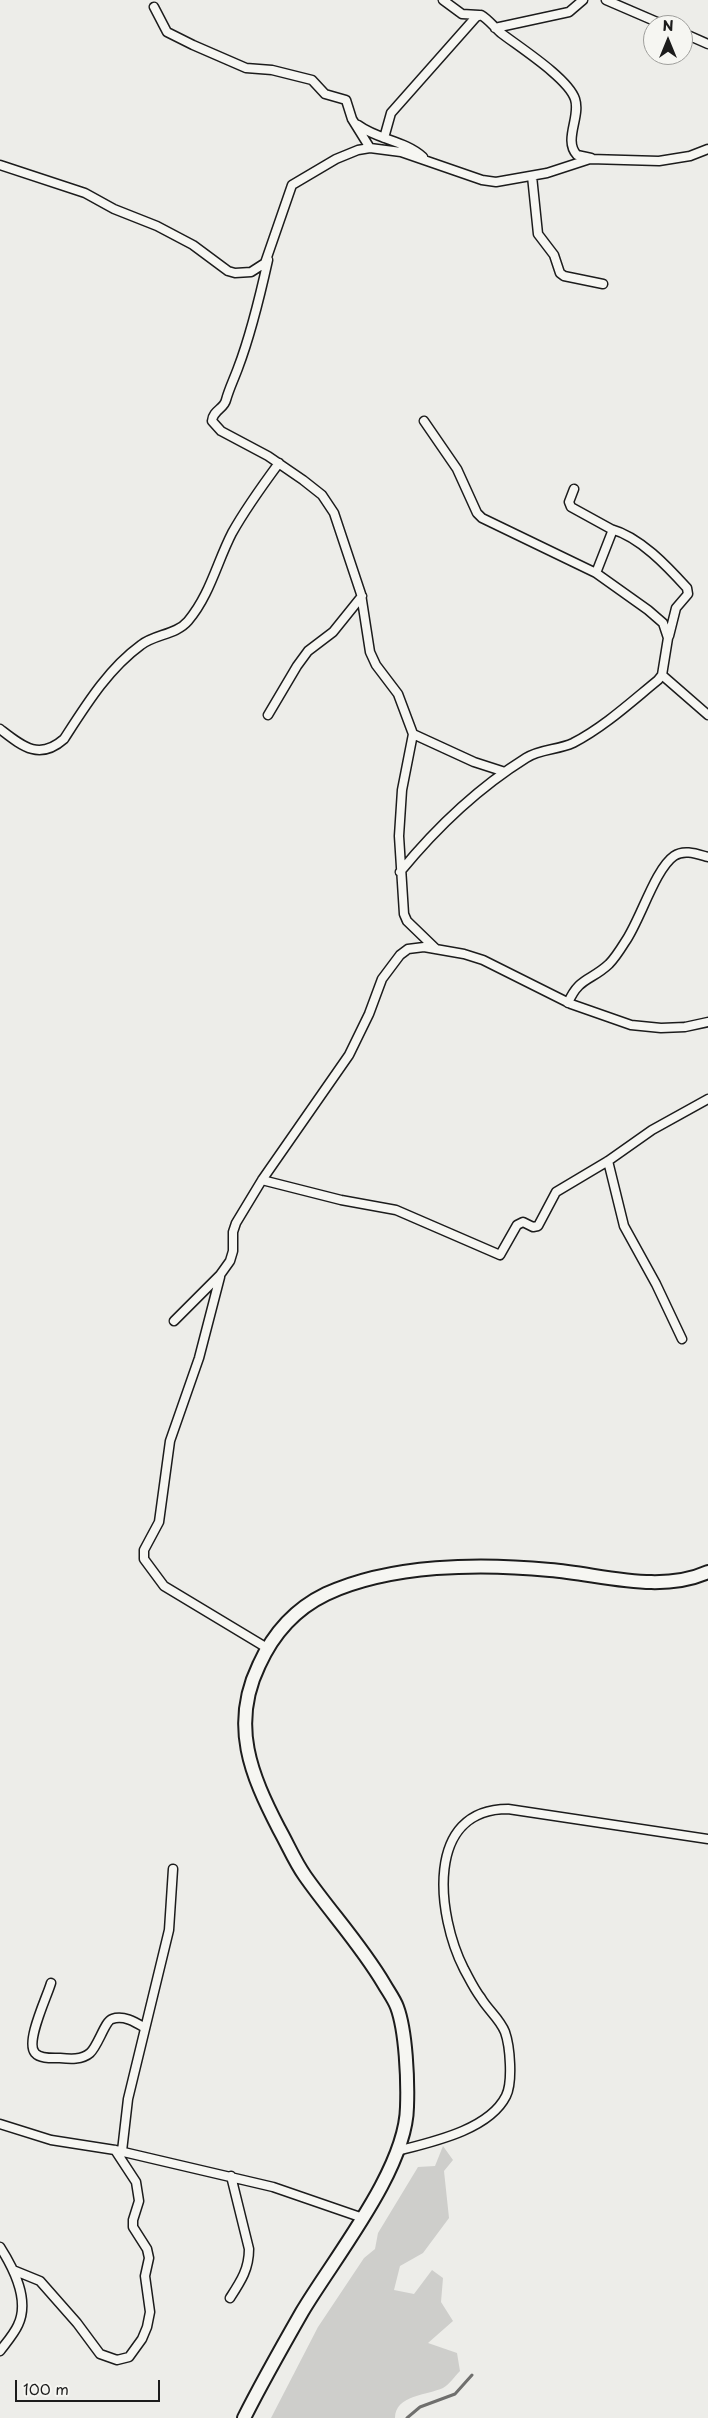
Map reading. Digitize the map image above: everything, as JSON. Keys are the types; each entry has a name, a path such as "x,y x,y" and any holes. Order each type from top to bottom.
{"highway":[{"path":"244,2418 303,2311 363,2218 397,2151 406,2126 407,2104 403,2046 397,2007 372,1963 303,1874 252,1772 245,1718 249,1692 256,1670 267,1648 281,1627 303,1608 324,1595 356,1582 391,1575 444,1568 501,1567 551,1570 644,1582 673,1581 708,1572"}],"street":[{"path":"442,0 462,14 482,15 495,28 552,72 570,90 575,99 577,113 572,137 574,151 580,157 658,161 690,156 708,149"},
{"path":"495,28 569,12 583,0"},
{"path":"606,0 643,16"},
{"path":"154,7 167,32 193,45 246,68 272,70 312,80 325,94 348,102 354,123 370,148"},
{"path":"384,138 391,113 479,15"},
{"path":"693,38 708,44"},
{"path":"354,123 365,131 410,147 427,160"},
{"path":"0,165 86,193 114,210 157,226 193,245 228,271 236,273 260,268 267,259 292,185 354,151 370,148 402,152 489,182 532,176 595,159"},
{"path":"532,176 538,234 554,255 560,273 564,276 603,284"},
{"path":"269,252 262,290 238,367 228,390 226,402 212,418 214,424 221,431 279,463 322,495 329,503 362,596 370,652 376,665 398,694 413,734 402,790 400,872 405,918 436,950"},
{"path":"424,421 457,469 480,516 503,529 596,573 664,623 668,638"},
{"path":"0,729 22,746 33,750 56,746 64,739 108,676 136,649 150,639 184,625 214,580 232,534 241,518 279,463"},
{"path":"400,872 429,836 504,772 528,756 561,748 590,734 662,675 668,638 676,608 688,594 687,588 656,556 629,536 611,529 571,507 569,502 574,489"},
{"path":"596,573 612,535 611,529"},
{"path":"268,715 308,651 333,632 362,596"},
{"path":"662,675 708,715"},
{"path":"413,734 474,762 504,772"},
{"path":"568,1003 578,984 608,964 624,944 636,925 654,884 670,860 676,854 684,852 708,857"},
{"path":"174,1322 220,1275 230,1261 233,1251 233,1232 236,1223 262,1180 349,1055 369,1014 382,979 400,955 414,947 464,954 483,960 568,1003 631,1025 661,1028 685,1027 708,1022"},
{"path":"262,1180 341,1200 396,1210 498,1255 502,1254 518,1225 523,1222 533,1227 538,1226 556,1192 608,1161 652,1130 708,1099"},
{"path":"608,1161 624,1226 656,1284 682,1339"},
{"path":"220,1275 199,1358 170,1441 163,1505 159,1522 144,1550 144,1560 164,1586 267,1648"},
{"path":"397,2151 465,2130 497,2109 507,2094 510,2073 506,2035 503,2026 480,1998 463,1967 450,1930 445,1908 448,1848 466,1822 481,1812 508,1809 708,1839"},
{"path":"13,2270 40,2281 77,2323 100,2354 117,2360 129,2357 142,2339 150,2312 145,2276 149,2258 147,2249 133,2227 133,2220 140,2201 136,2182 118,2151 128,2099 168,1930 173,1869"},
{"path":"51,1983 34,2031 31,2045 35,2053 44,2057 79,2059 88,2054 98,2043 107,2022 112,2019 130,2019 145,2028"},
{"path":"0,2124 51,2140 118,2151 232,2176 273,2187 363,2218"},
{"path":"230,2298 247,2272 249,2260 249,2249 232,2176"},
{"path":"0,2247 18,2283 22,2313 18,2326 0,2351"}],"shaded area":[{"path":"443,2146 453,2160 444,2171 449,2218 423,2253 400,2266 394,2290 414,2294 432,2270 443,2278 441,2302 453,2321 428,2343 457,2353 460,2371 443,2388 406,2400 396,2410 395,2418 271,2418 318,2327 364,2258 375,2249 378,2233 418,2167 435,2166"}],"waterway":[{"path":"407,2418 420,2407 455,2394 472,2375"}]}
